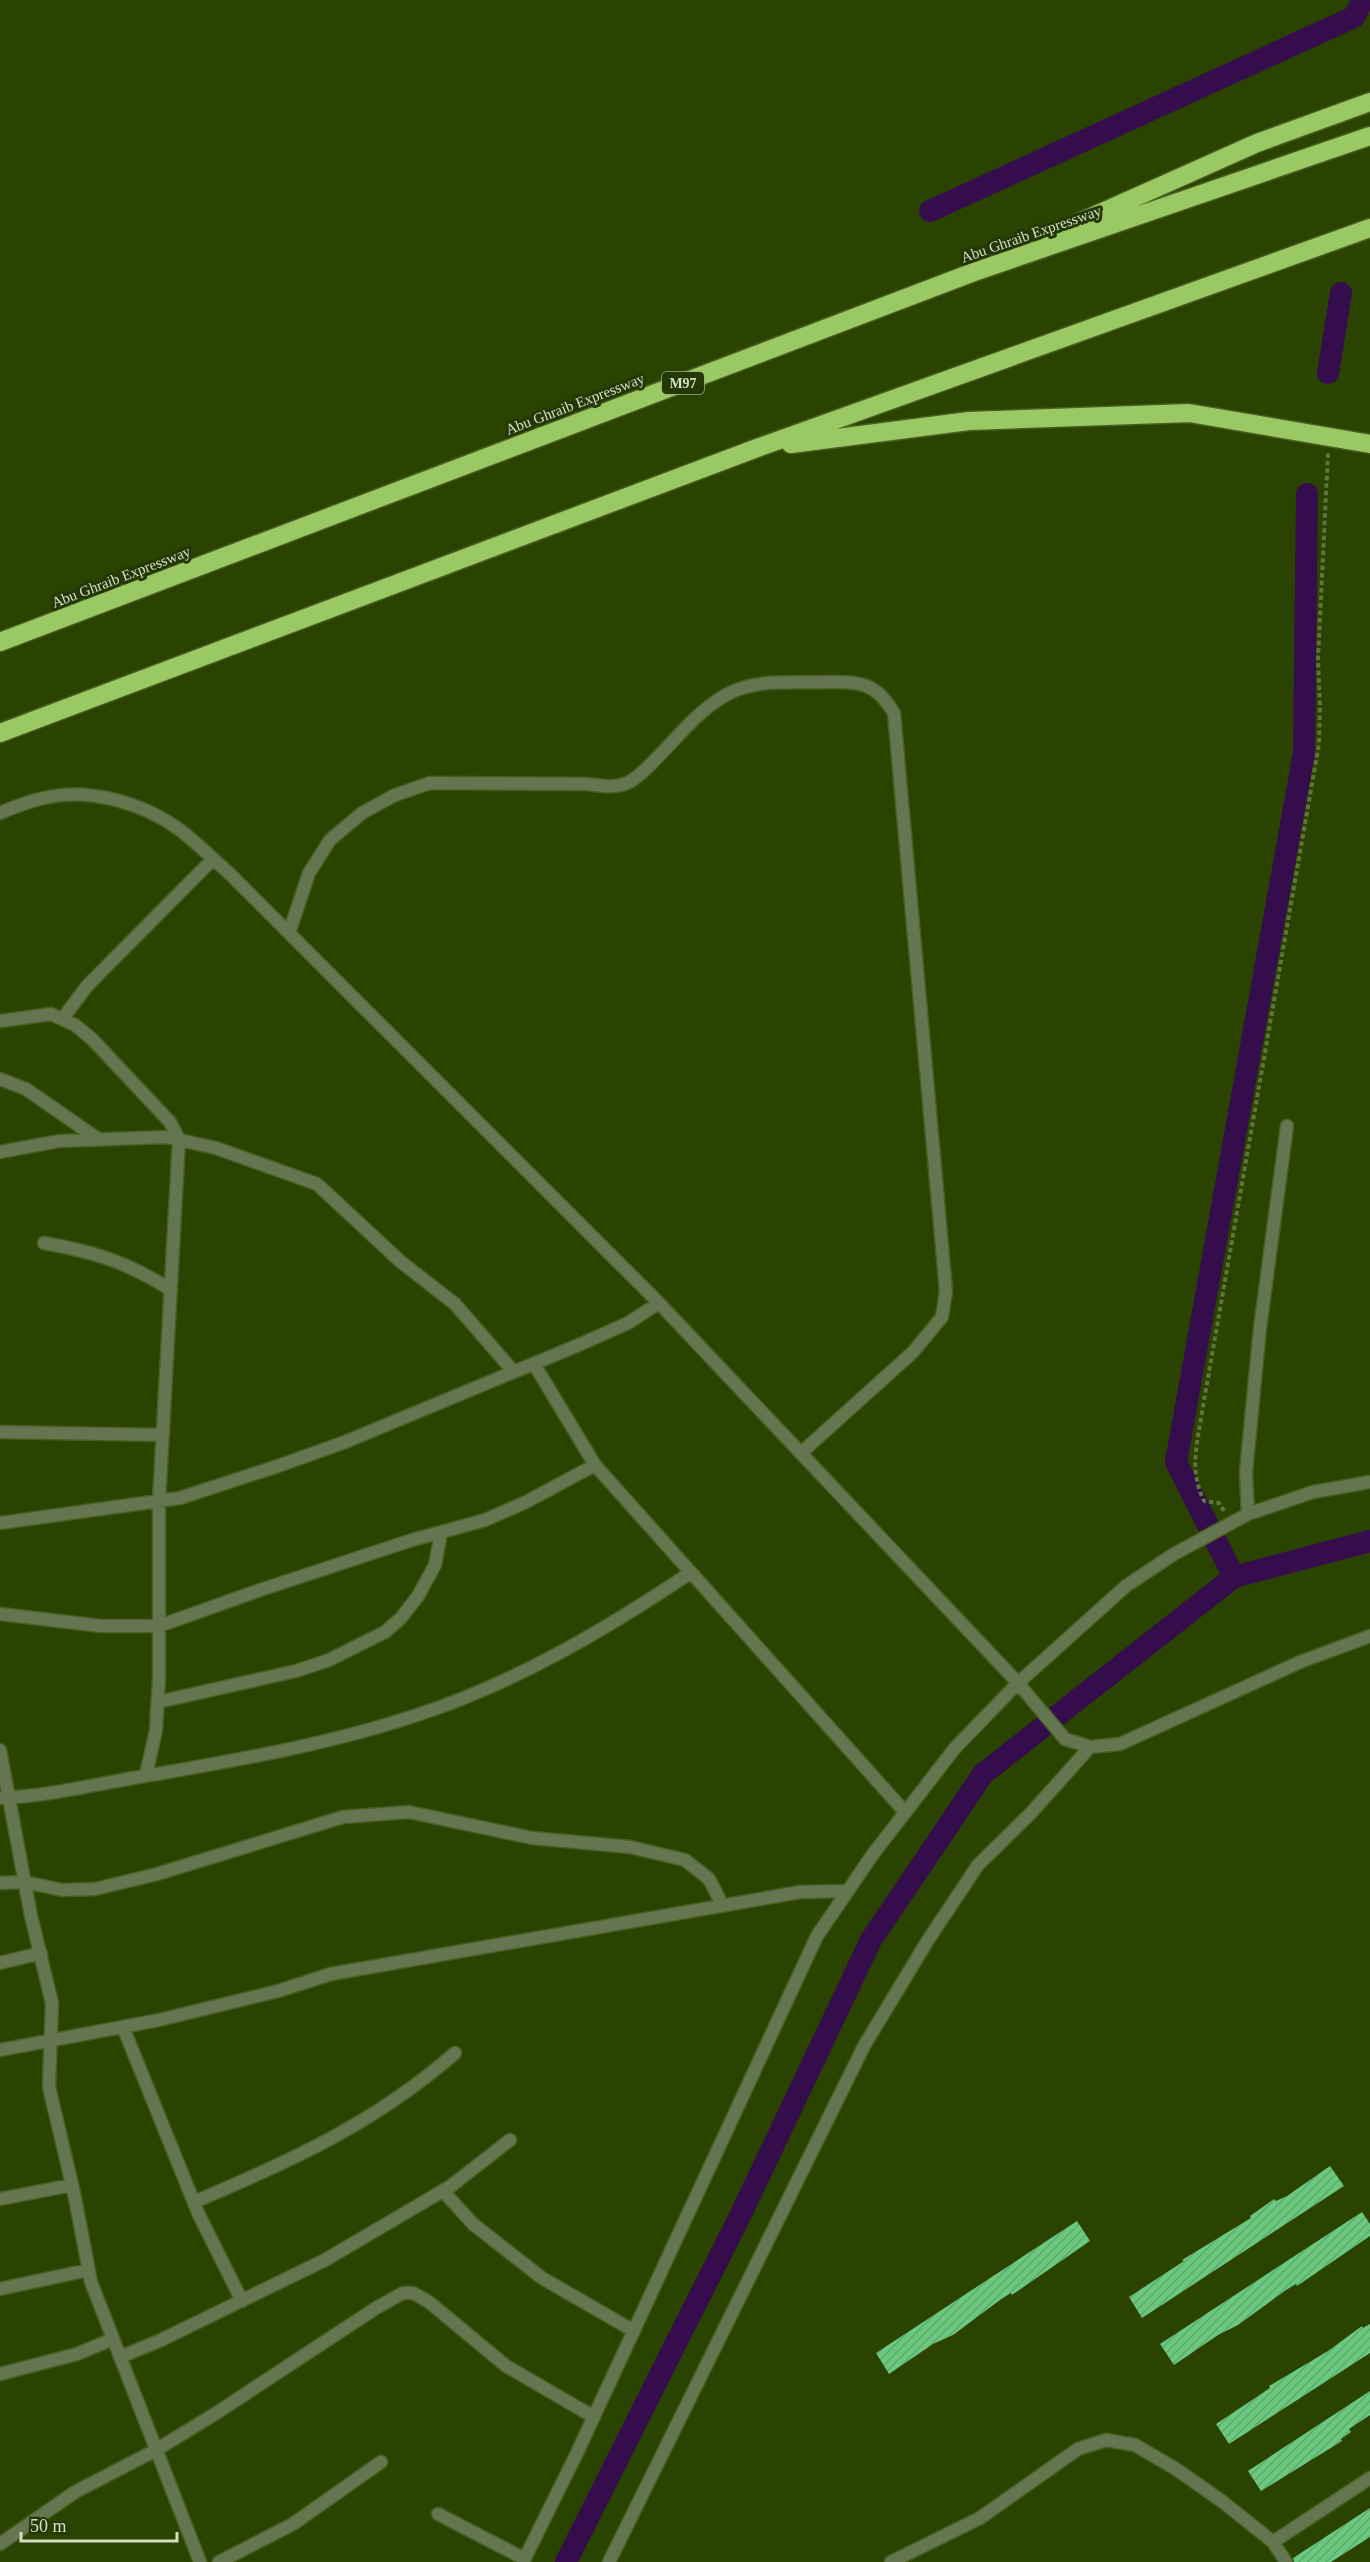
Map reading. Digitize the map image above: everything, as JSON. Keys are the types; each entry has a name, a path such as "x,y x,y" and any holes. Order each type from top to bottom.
{"highway":[{"path":"974,272 1068,227 1247,148 1370,102"},
{"name":"Abu Ghraib Expressway","path":"0,642 974,272 1370,136"},
{"path":"0,733 757,448 1370,228"},
{"path":"757,448 969,421 1189,414 1370,444"},
{"path":"1350,441 1370,449"}],"street":[{"path":"289,933 309,873 330,840 362,813 395,795 430,783 586,784 607,787 627,783 645,770 710,705 733,692 754,684 843,682 868,686 883,695 894,713 946,1291 942,1317 914,1352 801,1453"},
{"path":"0,813 46,797 81,796 116,801 149,812 179,830 213,859 659,1303 1018,1683 1065,1739 1090,1747 1120,1744 1300,1662 1370,1636"},
{"path":"63,1018 87,986 213,859"},
{"path":"0,1021 51,1014 63,1018 92,1040 170,1122 179,1139 159,1501 158,1702 156,1730 146,1775"},
{"path":"0,1079 26,1089 98,1139"},
{"path":"1248,1514 1246,1472 1260,1328 1287,1126"},
{"path":"0,1152 59,1141 166,1137 216,1148 317,1184 401,1262 455,1304 514,1372"},
{"path":"44,1243 90,1251 124,1264 171,1290"},
{"path":"0,1523 180,1498 345,1442 628,1323 659,1303"},
{"path":"534,1364 595,1465 905,1812"},
{"path":"0,1432 163,1435"},
{"path":"0,1614 101,1626 159,1626 219,1603 485,1520 526,1502 595,1465"},
{"path":"438,2514 524,2561 594,2417 817,1936 846,1891 955,1748 1018,1683 1126,1586 1196,1541 1248,1514 1313,1492 1370,1482"},
{"path":"158,1702 296,1671 329,1660 385,1632 406,1611 435,1565 441,1533"},
{"path":"5,1798 294,1748 407,1718 531,1669 632,1611 690,1573"},
{"path":"609,2562 870,2037 928,1940 978,1865 1030,1813 1090,1747"},
{"path":"0,1750 5,1798 52,2003 49,2087 72,2185 88,2270 200,2562"},
{"path":"0,1883 25,1882 62,1890 95,1889 157,1874 343,1817 409,1812 532,1838 630,1847 685,1860 709,1880 723,1906"},
{"path":"0,2050 123,2027 278,1991 331,1974 800,1892 846,1891"},
{"path":"0,1963 41,1953"},
{"path":"123,2027 194,2202 242,2301"},
{"path":"194,2202 269,2170 346,2132 425,2079 455,2053"},
{"path":"120,2357 159,2342 325,2260 442,2191 510,2140"},
{"path":"0,2199 72,2185"},
{"path":"442,2191 473,2224 542,2278 634,2331"},
{"path":"0,2289 88,2270"},
{"path":"0,2544 75,2492 156,2450 376,2308 396,2296 408,2293 429,2302 506,2366 594,2417"},
{"path":"0,2374 77,2354 113,2339"},
{"path":"891,2562 980,2518 1078,2449 1106,2440 1135,2445 1176,2469 1223,2502 1273,2542 1286,2562"},
{"path":"219,2562 293,2524 381,2462"},
{"path":"1273,2542 1370,2478"}],"path":[{"path":"1231,1522 1219,1503 1204,1501 1197,1486 1194,1469 1319,744 1320,705 1317,658 1329,438"}],"building":[{"path":"1330,2166 1344,2186 1142,2318 1129,2297 1184,2261 1182,2260 1251,2218 1250,2216 1274,2199 1276,2201 1287,2196"},
{"path":"1362,2212 1370,2224 1370,2236 1174,2365 1160,2344"},
{"path":"1077,2221 1090,2241 1012,2295 1011,2293 1000,2300 953,2335 933,2344 889,2374 876,2353"},
{"path":"1370,2324 1370,2353 1229,2444 1216,2424 1270,2388 1269,2386 1328,2351 1362,2326 1363,2328"},
{"path":"1370,2391 1370,2415 1349,2429 1351,2432 1341,2439 1342,2441 1261,2491 1248,2471"},
{"path":"1370,2508 1370,2537 1331,2562 1294,2562 1293,2558"}],"waterway":[{"path":"930,211 1354,17 1363,0"},
{"path":"1328,373 1341,293"},
{"path":"1234,1577 1176,1462 1304,753 1307,494"},
{"path":"566,2562 741,2214 871,1940 983,1774 1234,1577 1370,1541"}]}
